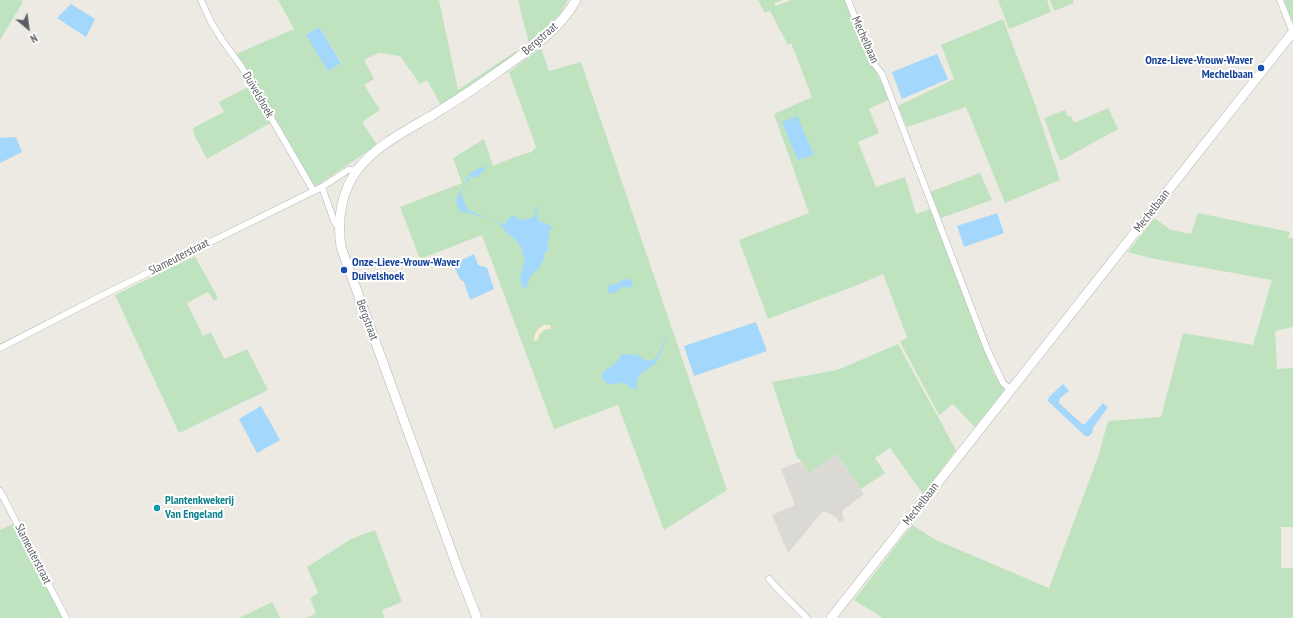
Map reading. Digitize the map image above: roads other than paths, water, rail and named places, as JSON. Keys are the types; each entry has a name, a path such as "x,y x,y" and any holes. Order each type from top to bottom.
{"street":[{"name":"Duivelshoek","path":"201,0 211,22 241,66 313,190"},
{"name":"Bergstraat","path":"477,618 345,259 341,247 338,228 346,192 358,169 376,151 452,103 536,45 562,20 576,0"},
{"name":"Mechelbaan","path":"848,0 872,61 882,74 987,349 1003,382 1010,390"},
{"path":"1280,0 1293,32"},
{"name":"Mechelbaan","path":"831,618 1293,32"},
{"name":"Slameuterstraat","path":"0,348 313,190 322,187 348,170 358,169"},
{"path":"322,187 338,228"},
{"name":"Slameuterstraat","path":"0,491 66,618"},
{"path":"769,579 807,618"}],"water":[{"path":"71,4 95,19 86,37 57,18"},
{"path":"319,27 341,63 328,71 306,35"},
{"path":"937,54 948,79 902,99 892,72"},
{"path":"797,116 814,155 798,160 782,122"},
{"path":"16,137 22,152 0,163 0,138"},
{"path":"488,166 476,177 470,177 461,194 468,210 489,219 461,212 456,202 458,194 467,180 464,176 468,178 471,173 479,168"},
{"path":"538,205 538,220 553,227 549,231 548,250 545,252 543,261 537,270 530,276 527,287 525,288 522,287 520,279 525,258 520,246 505,232 503,227 492,220 504,225 512,216 515,216 520,220 531,218 535,215"},
{"path":"997,213 1004,233 964,247 957,226"},
{"path":"474,254 478,265 487,268 494,289 470,300 464,282 460,279 453,264"},
{"path":"627,279 632,281 632,287 628,288 624,286 613,294 608,292 609,285 619,283 621,280"},
{"path":"756,322 767,351 694,376 684,346"},
{"path":"666,338 656,363 639,376 637,390 624,383 609,384 603,379 603,372 614,364 622,354 637,355 647,361 653,360 657,356"},
{"path":"1063,384 1069,391 1060,398 1059,403 1082,424 1085,424 1103,403 1108,407 1089,436 1085,436 1048,401 1049,397"},
{"path":"261,406 280,440 257,453 239,419"}],"place":[{"name":"Onze-Lieve-Vrouw-Waver Mechelbaan","path":"1261,68"},
{"name":"Onze-Lieve-Vrouw-Waver Duivelshoek","path":"344,270"},
{"name":"Plantenkwekerij Van Engeland","path":"157,508"}]}
